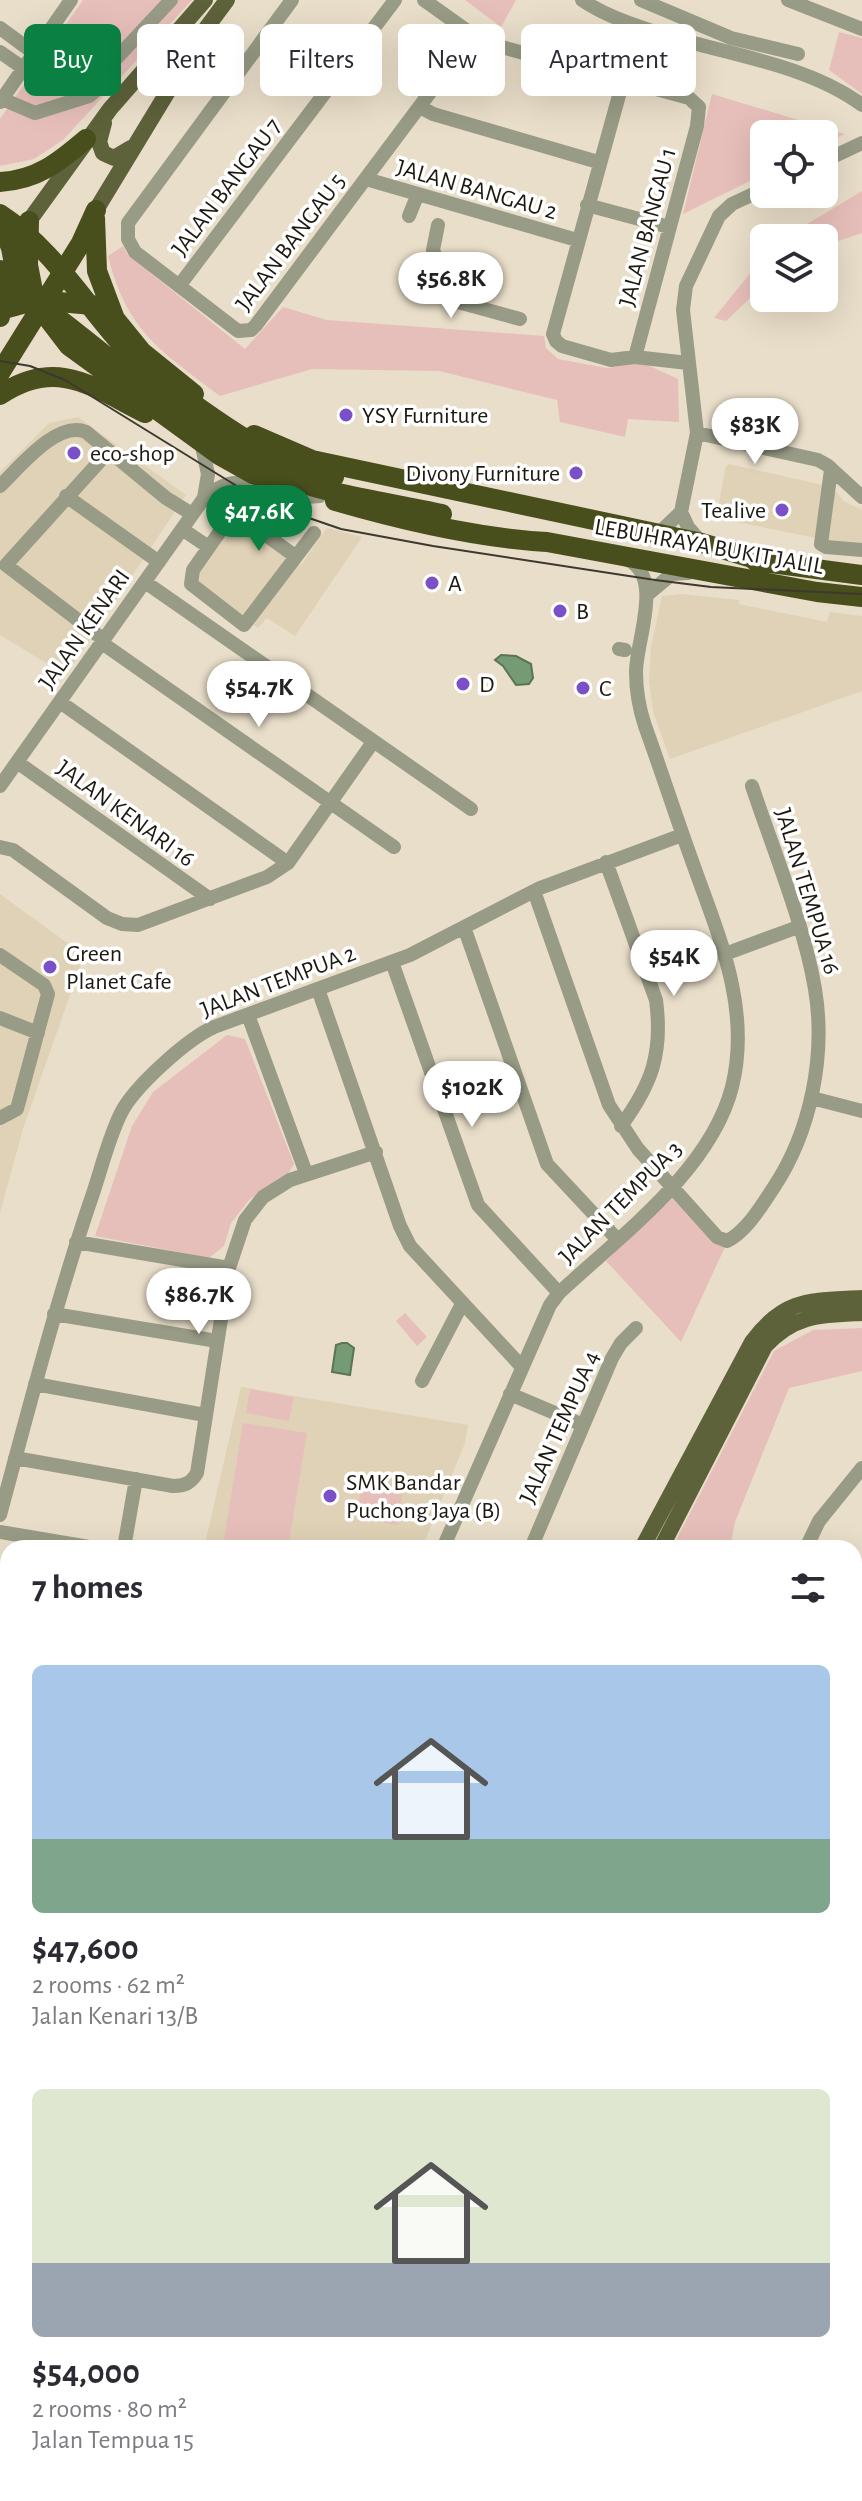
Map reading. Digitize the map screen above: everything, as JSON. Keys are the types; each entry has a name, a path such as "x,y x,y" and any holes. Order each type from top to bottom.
{"highway":[{"path":"0,182 45,171 86,139"},
{"path":"8,266 65,242 96,210"},
{"path":"0,373 15,351 36,303 81,243 96,210"},
{"path":"96,210 97,271 116,320 142,352 195,395 253,434 300,456 702,543 765,562"},
{"path":"0,214 41,248 147,372 276,458 329,476 725,559 765,562"},
{"path":"0,220 8,266 69,346 201,442 253,474 385,515 515,540 547,542"},
{"path":"0,317 8,266 29,221"},
{"path":"8,266 66,323 145,389 230,448 265,468 329,489 518,530 547,542"},
{"path":"0,310 36,303 92,305 116,320"},
{"path":"69,346 72,332 86,314 97,313 116,320"},
{"path":"0,395 27,381 65,377 79,380 154,418 172,421"},
{"name":"LEBUHRAYA BUKIT JALIL","path":"547,542 624,558 862,597"},
{"name":"LEBUHRAYA BUKIT JALIL","path":"765,562 862,575"}],"main road":[{"path":"29,221 86,139 205,0"},
{"path":"96,210 207,27 227,0"},
{"path":"110,109 99,135 103,153 114,158 135,144"},
{"path":"646,1540 761,1329 791,1306 862,1298"},
{"path":"665,1540 765,1346 779,1331 813,1316 862,1313"}],"street":[{"path":"54,24 71,0"},
{"path":"0,52 23,68 1,101 35,113 89,96 106,82 113,62 171,0"},
{"name":"JALAN BANGAU 5","path":"292,0 131,216 128,239 135,252 238,331 251,330 428,96"},
{"name":"JALAN BANGAU 7","path":"179,286 395,0"},
{"path":"424,0 458,24"},
{"path":"582,0 602,13 683,43 825,82 862,105"},
{"path":"641,0 731,38 798,54"},
{"path":"788,0 862,29"},
{"path":"0,28 24,46"},
{"path":"0,172 22,170 46,162 71,143 131,85"},
{"path":"618,96 554,326 556,341 570,349 611,360 635,357 688,363"},
{"name":"JALAN BANGAU 1","path":"635,357 697,126 699,107 681,96"},
{"path":"420,107 433,114 598,162"},
{"path":"838,154 862,143"},
{"name":"JALAN BANGAU 2","path":"366,179 577,240"},
{"path":"409,216 417,196"},
{"path":"658,534 681,512 697,433 683,310 686,286 719,216 732,204 750,196"},
{"path":"587,205 669,227"},
{"path":"438,225 433,250 442,270 442,294 447,299 520,319"},
{"path":"0,486 56,434 71,429 86,432 166,498 192,514"},
{"path":"697,433 818,460 862,497"},
{"path":"201,442 208,474 204,498"},
{"path":"109,451 6,565 103,641 394,847"},
{"path":"831,470 821,544 862,550"},
{"name":"JALAN KENARI","path":"0,786 204,498 227,482 239,480 291,497 320,496"},
{"path":"66,496 159,562"},
{"path":"681,512 688,527 702,543"},
{"path":"295,556 248,522 234,518 228,520 207,546 193,570 191,584 244,625 314,533"},
{"path":"182,529 207,546"},
{"path":"624,558 636,564 644,577 648,594 672,574 714,573"},
{"path":"145,582 471,809"},
{"name":"JALAN TEMPUA 3","path":"446,1540 545,1313 559,1293 688,1171 710,1140 732,1088 739,1044 738,1017 725,954 640,710 636,665 648,594"},
{"path":"60,702 288,863"},
{"path":"6,849 107,918 122,924 138,925 267,877 288,863 373,742"},
{"name":"JALAN KENARI 16","path":"17,762 210,899"},
{"name":"JALAN TEMPUA 16","path":"672,1187 717,1237 722,1241 734,1238 761,1207 784,1172 812,1098 817,1056 816,992 809,959 752,786"},
{"name":"JALAN TEMPUA 2","path":"0,1515 76,1242 117,1123 134,1094 197,1035 410,955 534,891 682,835"},
{"path":"606,862 656,1000 658,1021 654,1069 645,1091 621,1126"},
{"path":"534,891 609,1105 638,1149 672,1187"},
{"path":"464,927 547,1164 617,1239"},
{"path":"725,954 798,927"},
{"path":"0,955 44,985 48,999 17,1109 0,1118"},
{"path":"392,962 478,1205 559,1293"},
{"path":"318,989 400,1226 410,1246 522,1367"},
{"path":"248,1015 306,1173"},
{"path":"0,1018 38,1033"},
{"path":"812,1098 862,1111"},
{"path":"15,1458 173,1486 193,1480 197,1473 229,1268 239,1233 252,1208 275,1189 306,1173 376,1152"},
{"path":"76,1242 229,1268"},
{"path":"422,1381 462,1304"},
{"path":"54,1314 217,1341"},
{"name":"JALAN TEMPUA 4","path":"534,1540 612,1358 636,1328"},
{"path":"35,1384 205,1415"},
{"path":"510,1394 583,1425"},
{"path":"810,1540 819,1521 862,1468"},
{"path":"125,1540 136,1479"},
{"path":"0,1532 48,1540"}],"shaded area":[{"path":"83,0 192,0 170,24 137,24 137,60 121,77 121,24 66,24"},
{"path":"465,0 516,0 503,24 497,24"},
{"path":"839,32 862,38 862,94 829,70"},
{"path":"24,85 24,96 104,96 63,140 34,159 0,166 0,119"},
{"path":"712,94 798,120 750,120 750,181 683,214"},
{"path":"862,191 862,233 838,241 838,224 807,224"},
{"path":"123,246 127,254 245,349 283,307 327,320 544,336 546,348 558,359 607,368 643,363 678,379 679,422 628,419 625,437 560,422 557,400 439,371 312,369 220,396 164,352 136,322 125,304 108,256"},
{"path":"750,273 750,298 726,321 714,318"},
{"path":"78,417 186,495 66,675 0,635 0,472 49,423"},
{"path":"729,464 832,487 845,502 862,510 862,547 716,518 726,466"},
{"path":"243,522 301,565 327,528 362,537 295,636 267,618 258,628 195,584 197,570 223,528"},
{"path":"681,594 739,600 739,604 827,622 830,612 862,616 862,691 670,759 653,711 649,681 651,647 662,596"},
{"path":"501,655 516,656 531,664 533,678 529,684 516,685 495,660"},
{"path":"0,894 84,955 23,1129 0,1213"},
{"path":"227,1035 245,1039 294,1164 286,1177 250,1199 231,1223 224,1246 209,1258 95,1236 132,1126 153,1092"},
{"path":"672,1197 725,1247 681,1342 606,1261"},
{"path":"405,1313 427,1337 417,1346 396,1321"},
{"path":"862,1328 862,1371 789,1388 735,1522 732,1540 676,1540 774,1351 813,1330"},
{"path":"342,1343 354,1348 350,1375 332,1372 336,1345"},
{"name":"SMK Bandar Puchong Jaya (B)","path":"241,1387 468,1425 465,1443 425,1540 206,1540"},
{"path":"250,1389 294,1397 289,1421 246,1413"},
{"path":"243,1423 307,1433 289,1540 224,1539"},
{"path":"361,1483 403,1490 398,1525 357,1517"}],"tram line":[{"path":"0,361 30,366 65,380 240,488 280,508 341,529 433,546 711,587 862,594"}],"place":[{"name":"YSY Furniture","path":"346,415"},
{"name":"eco-shop","path":"74,453"},
{"name":"Divony Furniture","path":"576,473"},
{"name":"Tealive","path":"782,510"},
{"name":"A","path":"432,583"},
{"name":"B","path":"560,611"},
{"name":"D","path":"463,684"},
{"name":"C","path":"583,688"},
{"name":"Green Planet Cafe","path":"50,967"},
{"name":"SMK Bandar Puchong Jaya (B)","path":"330,1496"}]}
